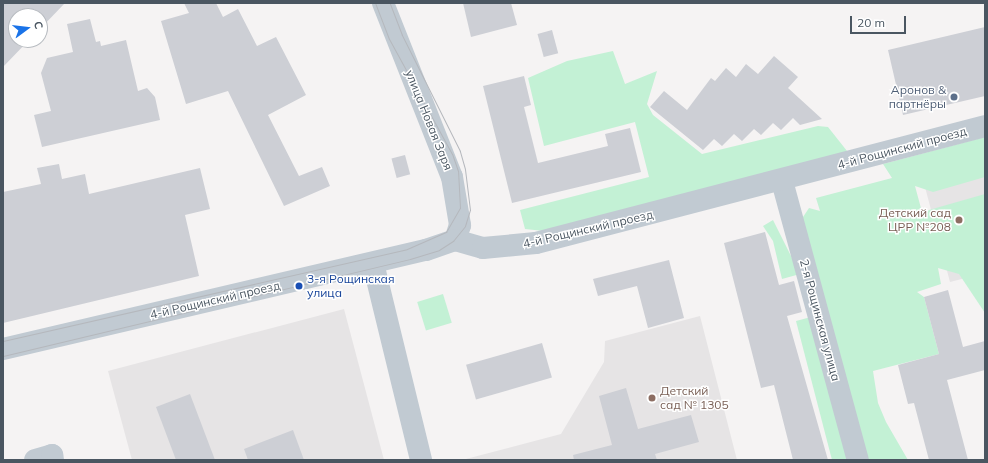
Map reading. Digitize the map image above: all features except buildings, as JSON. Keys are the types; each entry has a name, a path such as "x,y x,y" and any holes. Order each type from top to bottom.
{"street":[{"name":"улица Новая Заря","path":"383,3 452,177 460,225 455,240"},
{"name":"4-й Рощинский проезд","path":"3,349 373,263 455,240 483,248 536,243 782,181 985,126"},
{"name":"2-я Рощинская улица","path":"782,181 858,460"},
{"path":"373,263 421,460"},
{"path":"35,460 52,455 53,460"}],"shaded area":[{"name":"Детский сад ЦРР №208","path":"985,151 985,273 950,282 920,168"},
{"path":"344,309 384,460 132,460 108,371"},
{"name":"Детский сад № 1305","path":"700,316 737,460 462,460 561,434 604,362 605,341"}],"green space":[{"path":"613,51 625,84 657,71 647,104 653,115 702,154 818,126 828,127 851,156 544,231 525,229 520,210 649,177 635,122 544,146 528,78 567,61"},
{"path":"985,137 985,177 933,192 915,186 922,212 985,194 985,313 959,274 938,268 941,284 917,292 924,297 939,354 873,371 878,403 886,422 908,460 865,460 801,220 809,208 820,211 816,198 892,178 883,164"},
{"path":"773,220 800,274 782,279 773,241 763,226"},
{"path":"443,294 452,323 426,331 417,302"},
{"path":"811,317 851,460 832,460 796,321"}],"tram line":[{"path":"3,341 407,249 446,232 460,208 458,171 452,154 389,39 375,3"},
{"path":"3,356 410,259 439,250 453,241 465,226 470,210 465,169 460,151 402,35 390,3"}],"place":[{"name":"Аронов & партнёры","path":"954,97"},
{"name":"Детский сад ЦРР №208","path":"959,220"},
{"name":"3-я Рощинская улица","path":"299,286"},
{"name":"Детский сад № 1305","path":"652,398"}]}
